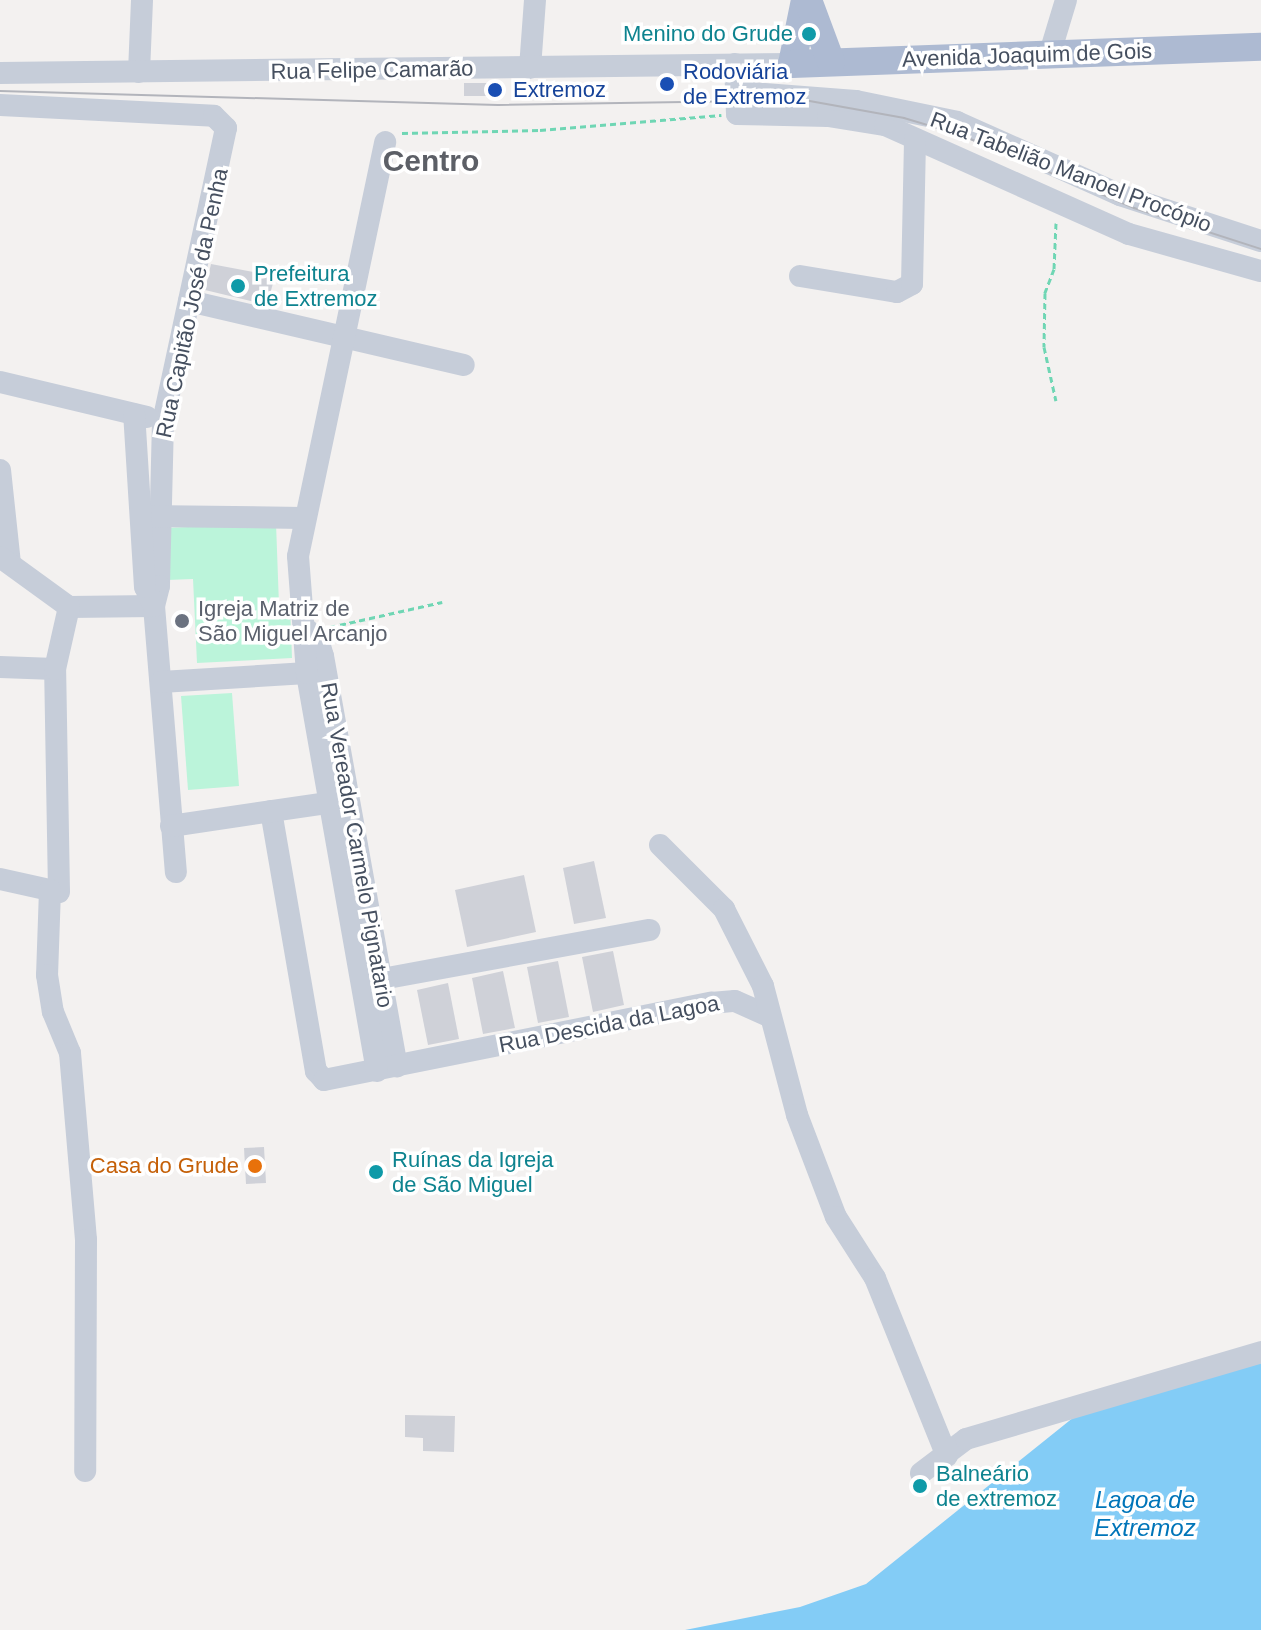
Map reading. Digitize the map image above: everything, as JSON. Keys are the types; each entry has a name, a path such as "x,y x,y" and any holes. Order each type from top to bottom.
{"main road":[{"path":"806,0 831,62"},
{"path":"792,64 806,0"},
{"name":"Avenida Joaquim de Gois","path":"792,64 1261,47"}],"street":[{"path":"139,72 142,0"},
{"path":"530,68 535,0"},
{"path":"1050,53 1066,0"},
{"path":"735,64 737,103 858,118 915,139 1129,234 1261,271"},
{"name":"Rua Felipe Camarão","path":"0,73 792,64"},
{"name":"Rua Tabelião Manoel Procópio","path":"737,103 856,101 957,122 1120,195 1261,241"},
{"name":"Rua Capitão José da Penha","path":"0,105 214,116 226,128 226,144 163,421 149,516"},
{"path":"800,276 897,292 912,284 915,139"},
{"name":"Rua Vereador Carmelo Pignatario","path":"385,142 345,338 303,518 299,568 306,629 302,644 328,803 387,1068"},
{"path":"189,301 464,365"},
{"path":"0,382 163,421"},
{"name":"Rua Capitão José da Penha","path":"134,414 159,586 154,606 176,872"},
{"path":"0,470 5,560 69,607 154,606"},
{"path":"149,516 303,518"},
{"path":"0,879 59,892 55,669 69,607"},
{"name":"Rua Vereador Carmelo Pignatario","path":"306,629 318,639 323,656 352,799 382,979 387,1068"},
{"path":"0,667 55,669"},
{"path":"161,682 307,673"},
{"path":"171,826 352,799"},
{"name":"Rua Descida da Lagoa","path":"271,811 316,1071 329,1082 711,1003 735,1001 768,1016"},
{"path":"660,845 724,909 763,986 768,1016 797,1115 836,1217 875,1278 947,1456"},
{"path":"50,890 47,975 53,1012 70,1053 86,1240 85,1471"},
{"path":"382,979 650,930"},
{"path":"921,1473 966,1439 1261,1352"}],"path":[{"path":"385,142 401,133 540,130 737,103"},
{"path":"1056,401 1044,333 1057,203"},
{"path":"306,629 442,602"}],"green space":[{"path":"276,523 279,605 290,605 292,658 197,663 193,579 167,580 165,528"},
{"path":"232,693 239,786 188,790 181,696"}],"water":[{"name":"Lagoa de Extremoz","path":"1261,1363 1261,1630 685,1630 800,1607 866,1584 1079,1413"}],"building":[{"path":"464,83 503,83 503,96 464,96"},
{"name":"Prefeitura de Extremoz","path":"211,264 275,276 267,305 205,290"},
{"path":"594,861 606,918 574,924 563,868"},
{"path":"524,875 536,932 467,947 455,890"},
{"path":"613,951 624,1005 593,1012 582,957"},
{"path":"558,961 569,1017 538,1023 527,967"},
{"path":"503,971 515,1028 483,1034 472,978"},
{"path":"448,983 459,1039 428,1045 417,990"},
{"name":"Casa do Grude","path":"264,1147 266,1183 246,1184 244,1148"},
{"path":"405,1415 455,1416 454,1452 423,1451 423,1438 405,1437"}],"tram line":[{"path":"0,91 498,105 804,100 904,118 961,135 1134,208 1261,249"}],"place":[{"name":"Menino do Grude","path":"809,34"},
{"name":"Rodoviária de Extremoz","path":"667,84"},
{"name":"Extremoz","path":"495,90"},
{"name":"Prefeitura de Extremoz","path":"238,286"},
{"name":"Igreja Matriz de São Miguel Arcanjo","path":"182,621"},
{"name":"Casa do Grude","path":"255,1166"},
{"name":"Ruínas da Igreja de São Miguel","path":"376,1172"},
{"name":"Balneário de extremoz","path":"920,1486"}],"district":[{"name":"Centro","path":"431,161"}]}
